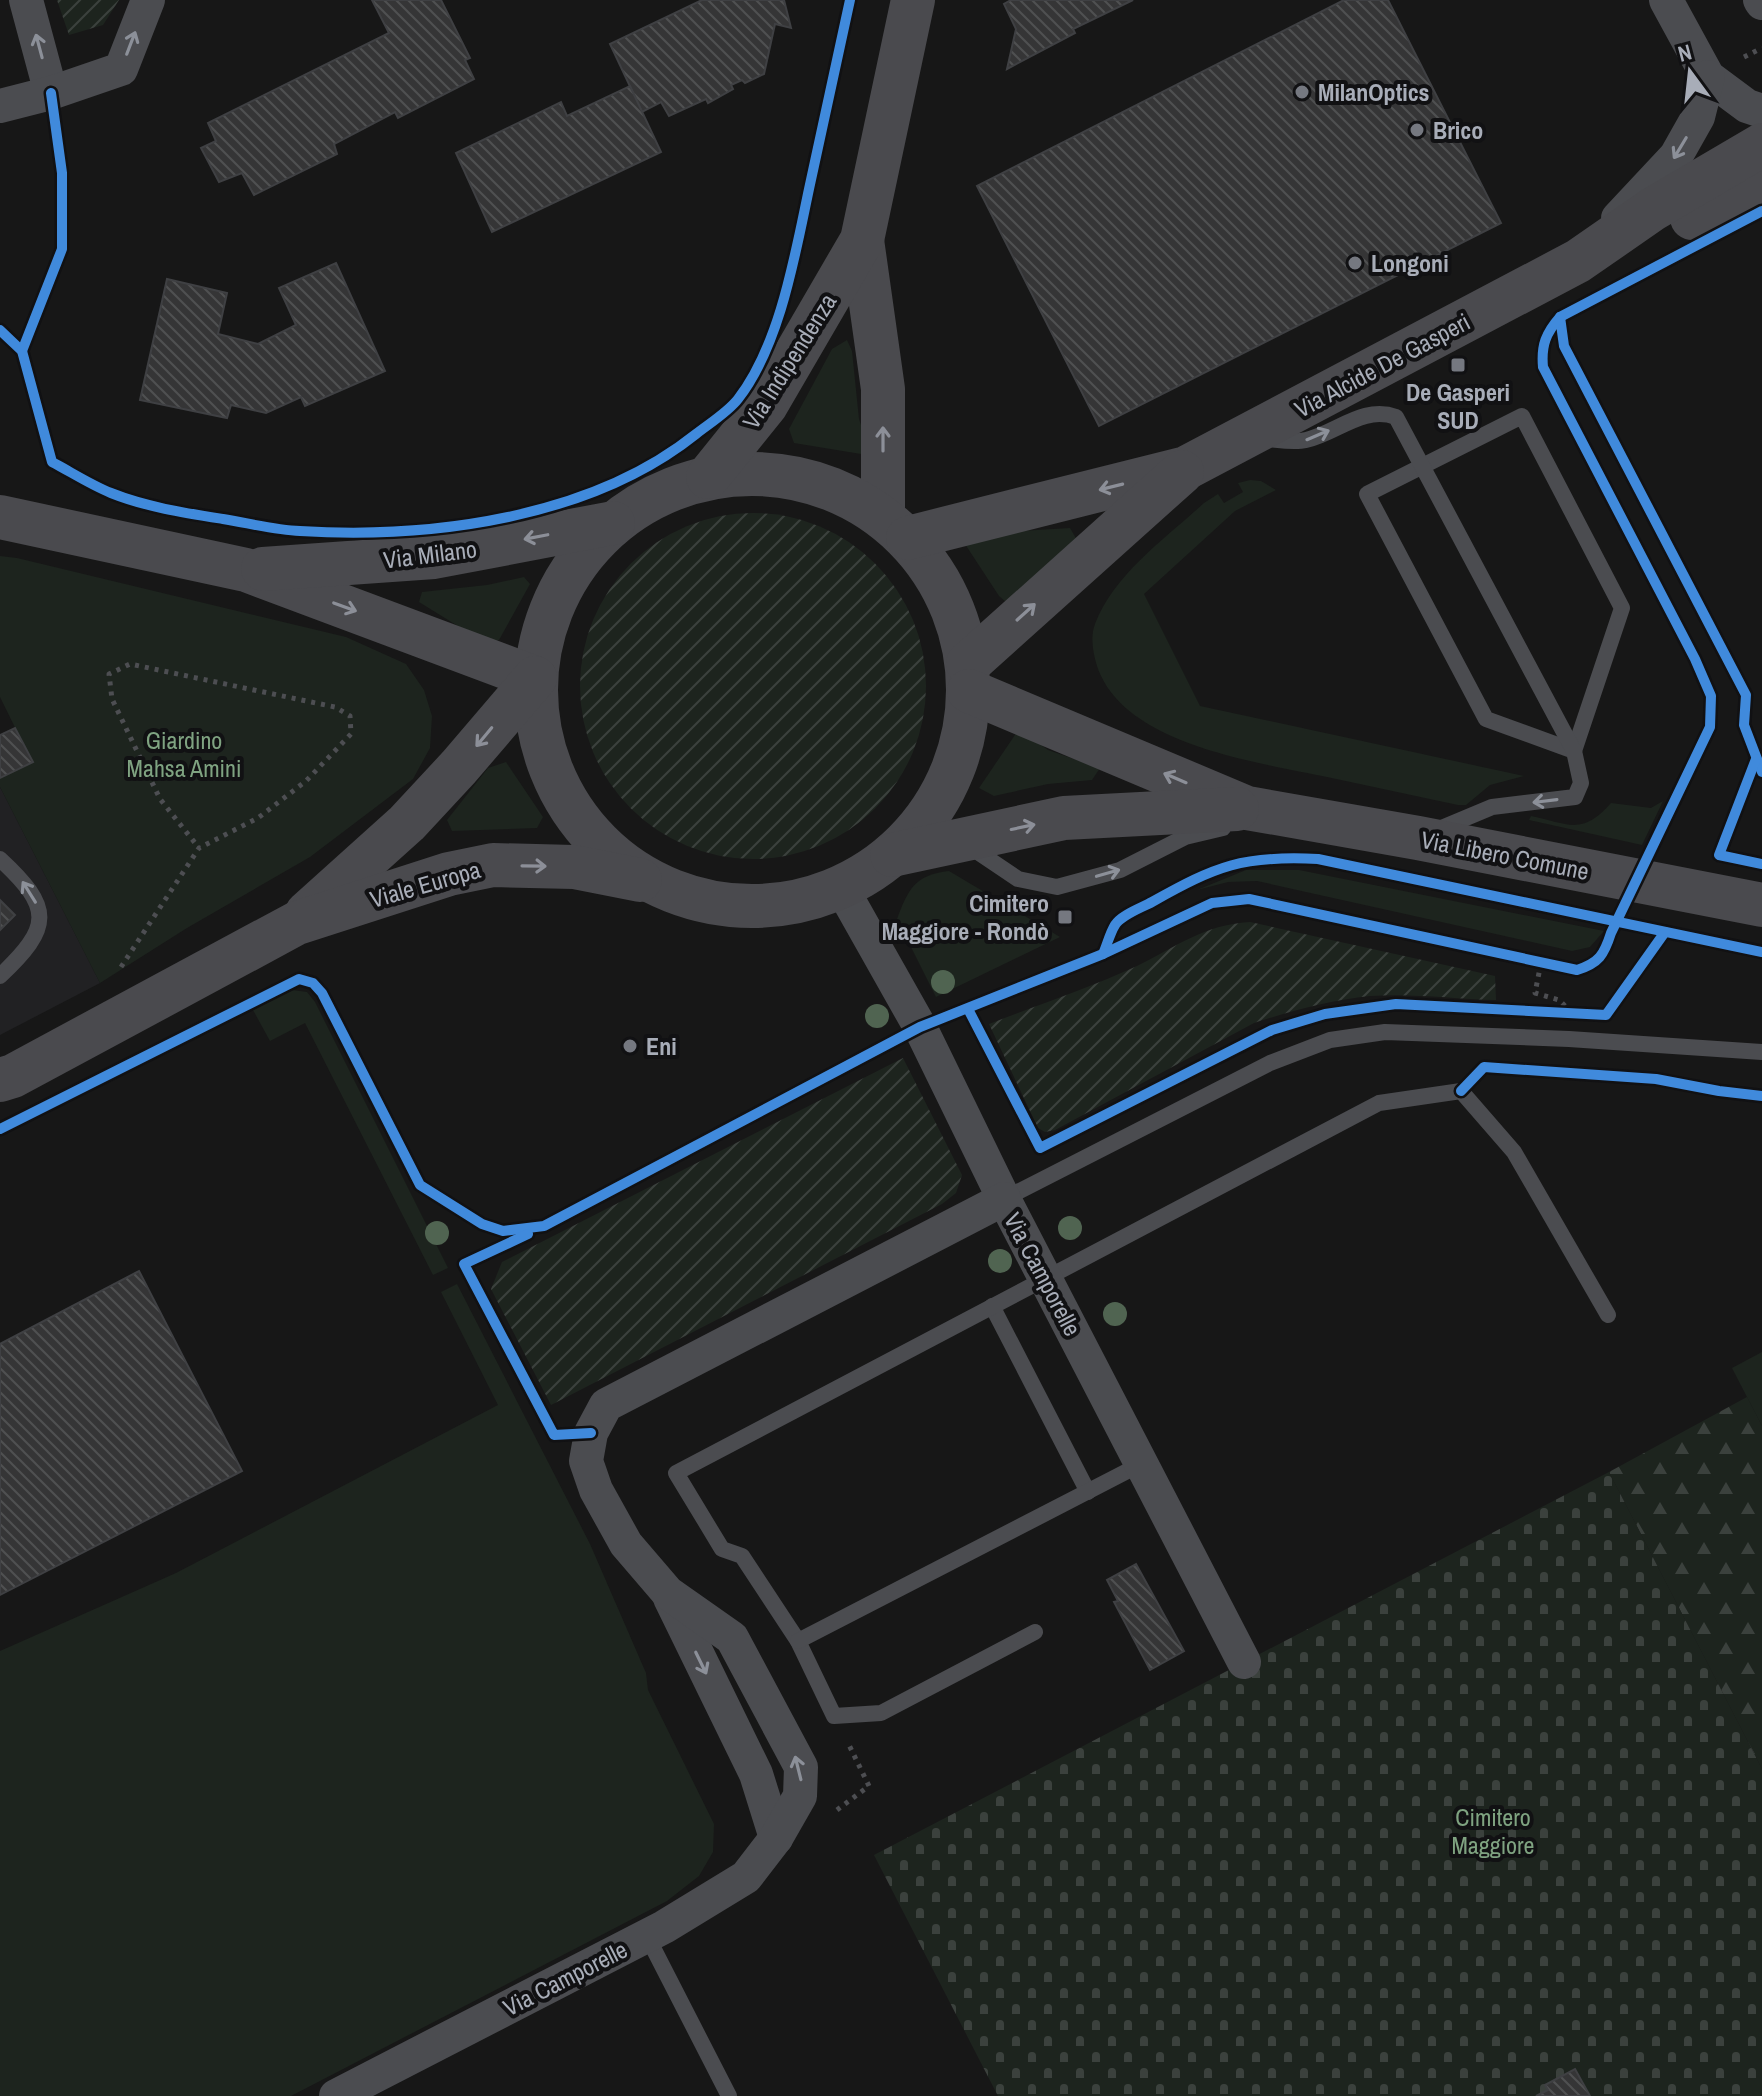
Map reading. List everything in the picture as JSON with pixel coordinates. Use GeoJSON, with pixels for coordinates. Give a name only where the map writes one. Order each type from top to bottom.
{"type":"FeatureCollection","features":[{"type":"Feature","properties":{"kind":"main road","name":"Via Indipendenza"},"geometry":{"type":"LineString","coordinates":[[708,477],[766,405],[862,240],[913,0]]}},
{"type":"Feature","properties":{"kind":"main road","name":"Via Alcide De Gasperi"},"geometry":{"type":"LineString","coordinates":[[895,527],[1186,468],[1578,261],[1653,209],[1762,145]]}},
{"type":"Feature","properties":{"kind":"main road","name":"Via Alcide De Gasperi"},"geometry":{"type":"LineString","coordinates":[[1578,261],[1675,227],[1762,182]]}},
{"type":"Feature","properties":{"kind":"main road","name":"Via Indipendenza"},"geometry":{"type":"LineString","coordinates":[[862,240],[883,389],[895,527]]}},
{"type":"Feature","properties":{"kind":"main road","name":"Via Alcide De Gasperi"},"geometry":{"type":"LineString","coordinates":[[969,677],[1186,468]]}},
{"type":"Feature","properties":{"kind":"main road"},"geometry":{"type":"LineString","coordinates":[[770,474],[829,487],[895,527],[948,596],[969,677],[960,753],[933,809],[892,855],[841,887],[794,902],[745,906],[696,899],[650,882],[600,845],[562,796],[540,739],[535,678],[546,620],[573,567],[613,523],[658,494],[708,477],[770,474]]}},
{"type":"Feature","properties":{"kind":"main road","name":"Via Milano"},"geometry":{"type":"LineString","coordinates":[[0,517],[246,570],[535,678]]}},
{"type":"Feature","properties":{"kind":"main road","name":"Via Milano"},"geometry":{"type":"LineString","coordinates":[[246,570],[434,557],[613,523]]}},
{"type":"Feature","properties":{"kind":"main road","name":"Via Libero Comune"},"geometry":{"type":"LineString","coordinates":[[969,677],[1264,811]]}},
{"type":"Feature","properties":{"kind":"main road","name":"Viale Europa"},"geometry":{"type":"LineString","coordinates":[[297,923],[407,823],[535,678]]}},
{"type":"Feature","properties":{"kind":"main road","name":"Via Libero Comune"},"geometry":{"type":"LineString","coordinates":[[892,855],[1064,818],[1264,811],[1762,905]]}},
{"type":"Feature","properties":{"kind":"main road","name":"Viale Europa"},"geometry":{"type":"LineString","coordinates":[[4,1081],[297,923],[449,874],[493,865],[574,867],[650,882]]}},
{"type":"Feature","properties":{"kind":"street"},"geometry":{"type":"LineString","coordinates":[[26,0],[51,93]]}},
{"type":"Feature","properties":{"kind":"street"},"geometry":{"type":"LineString","coordinates":[[0,106],[51,93],[121,69],[148,0]]}},
{"type":"Feature","properties":{"kind":"street"},"geometry":{"type":"LineString","coordinates":[[1666,0],[1708,77],[1747,106],[1762,111]]}},
{"type":"Feature","properties":{"kind":"street"},"geometry":{"type":"LineString","coordinates":[[1578,261],[1676,156],[1698,117],[1708,77]]}},
{"type":"Feature","properties":{"kind":"street","name":"Via Camporelle"},"geometry":{"type":"LineString","coordinates":[[841,887],[920,1027],[1004,1199],[1244,1662]]}},
{"type":"Feature","properties":{"kind":"street","name":"Via Camporelle"},"geometry":{"type":"LineString","coordinates":[[336,2096],[647,1936],[746,1877],[776,1838],[800,1796],[801,1767],[732,1638],[668,1593],[626,1544],[596,1490],[586,1461],[591,1433],[606,1405],[1004,1199]]}},
{"type":"Feature","properties":{"kind":"street","name":"Via Camporelle"},"geometry":{"type":"LineString","coordinates":[[668,1593],[756,1774],[776,1838]]}},
{"type":"Feature","properties":{"kind":"lane"},"geometry":{"type":"LineString","coordinates":[[1242,439],[1305,440],[1360,417],[1382,412],[1396,417],[1574,751],[1581,783],[1575,797],[1492,807],[1418,838]]}},
{"type":"Feature","properties":{"kind":"lane"},"geometry":{"type":"LineString","coordinates":[[1522,416],[1622,608],[1574,751],[1486,719],[1367,494],[1522,416]]}},
{"type":"Feature","properties":{"kind":"lane"},"geometry":{"type":"LineString","coordinates":[[961,841],[1018,879],[1057,887],[1120,870],[1185,837],[1264,811]]}},
{"type":"Feature","properties":{"kind":"lane"},"geometry":{"type":"LineString","coordinates":[[0,859],[33,892],[40,913],[40,928],[22,955],[0,976]]}},
{"type":"Feature","properties":{"kind":"lane"},"geometry":{"type":"LineString","coordinates":[[1004,1199],[1270,1063],[1330,1040],[1385,1032],[1569,1039],[1762,1052]]}},
{"type":"Feature","properties":{"kind":"lane"},"geometry":{"type":"LineString","coordinates":[[1035,1632],[881,1713],[834,1716],[798,1641],[742,1556],[722,1549],[676,1473],[1379,1103],[1461,1091],[1514,1152],[1608,1315]]}},
{"type":"Feature","properties":{"kind":"lane"},"geometry":{"type":"LineString","coordinates":[[992,1306],[1088,1492]]}},
{"type":"Feature","properties":{"kind":"lane"},"geometry":{"type":"LineString","coordinates":[[798,1641],[1143,1463]]}},
{"type":"Feature","properties":{"kind":"lane"},"geometry":{"type":"LineString","coordinates":[[647,1936],[729,2096]]}},
{"type":"Feature","properties":{"kind":"path"},"geometry":{"type":"LineString","coordinates":[[117,974],[199,848],[258,818],[306,781],[351,734],[350,716],[335,707],[130,664],[109,674],[112,699],[160,799],[199,848]]}},
{"type":"Feature","properties":{"kind":"path"},"geometry":{"type":"LineString","coordinates":[[1526,960],[1553,965]]}},
{"type":"Feature","properties":{"kind":"path"},"geometry":{"type":"LineString","coordinates":[[1541,963],[1535,993],[1558,1006],[1583,1013]]}},
{"type":"Feature","properties":{"kind":"shaded area"},"geometry":{"type":"Polygon","coordinates":[[[0,787],[100,983],[0,1035],[0,787]]]}},
{"type":"Feature","properties":{"kind":"green space"},"geometry":{"type":"Polygon","coordinates":[[[57,0],[119,0],[103,25],[69,35],[57,0]]]}},
{"type":"Feature","properties":{"kind":"green space"},"geometry":{"type":"Polygon","coordinates":[[[847,340],[852,351],[859,419],[867,443],[861,454],[794,443],[789,429],[832,349],[847,340]]]}},
{"type":"Feature","properties":{"kind":"green space"},"geometry":{"type":"Polygon","coordinates":[[[1261,481],[1276,490],[1235,511],[1144,594],[1200,706],[1524,776],[1490,785],[1466,805],[1458,805],[1265,764],[1196,746],[1134,715],[1111,693],[1097,666],[1093,629],[1115,589],[1142,558],[1204,503],[1218,494],[1224,503],[1243,492],[1238,483],[1261,481]]]}},
{"type":"Feature","properties":{"kind":"green space"},"geometry":{"type":"Polygon","coordinates":[[[753,513],[787,517],[819,526],[863,552],[887,576],[913,620],[922,652],[926,686],[922,720],[913,752],[887,796],[863,820],[819,846],[787,855],[753,859],[719,855],[687,846],[643,820],[619,796],[593,752],[584,720],[580,686],[584,652],[593,620],[619,576],[643,552],[687,526],[719,517],[753,513]]]}},
{"type":"Feature","properties":{"kind":"green space"},"geometry":{"type":"Polygon","coordinates":[[[1070,528],[1077,540],[1014,609],[999,596],[963,541],[986,533],[1070,528]]]}},
{"type":"Feature","properties":{"kind":"green space","name":"Giardino Mahsa Amini"},"geometry":{"type":"Polygon","coordinates":[[[0,556],[346,637],[406,664],[424,690],[432,716],[430,748],[413,779],[310,857],[187,928],[100,983],[0,787],[0,778],[32,762],[0,697],[0,556]]]}},
{"type":"Feature","properties":{"kind":"green space"},"geometry":{"type":"Polygon","coordinates":[[[524,577],[530,584],[499,640],[487,644],[419,602],[422,592],[487,585],[524,577]]]}},
{"type":"Feature","properties":{"kind":"green space"},"geometry":{"type":"Polygon","coordinates":[[[1019,729],[1048,750],[1100,768],[1092,780],[1048,784],[994,796],[979,788],[1019,729]]]}},
{"type":"Feature","properties":{"kind":"green space"},"geometry":{"type":"Polygon","coordinates":[[[506,762],[543,817],[537,828],[452,831],[447,820],[488,768],[506,762]]]}},
{"type":"Feature","properties":{"kind":"green space"},"geometry":{"type":"Polygon","coordinates":[[[1663,801],[1642,845],[1529,820],[1531,816],[1565,824],[1583,824],[1611,803],[1651,808],[1663,801]]]}},
{"type":"Feature","properties":{"kind":"green space"},"geometry":{"type":"Polygon","coordinates":[[[1246,870],[1299,870],[1604,931],[1590,947],[1572,951],[1257,881],[1228,882],[1197,890],[1246,870]]]}},
{"type":"Feature","properties":{"kind":"green space"},"geometry":{"type":"Polygon","coordinates":[[[949,871],[1060,937],[936,997],[897,919],[914,885],[928,876],[949,871]]]}},
{"type":"Feature","properties":{"kind":"green space"},"geometry":{"type":"Polygon","coordinates":[[[1250,922],[1495,976],[1496,1000],[1386,995],[1341,1000],[1297,1010],[1254,1023],[1055,1130],[1045,1132],[1038,1128],[989,1024],[1119,974],[1204,932],[1250,922]]]}},
{"type":"Feature","properties":{"kind":"green space"},"geometry":{"type":"Polygon","coordinates":[[[292,990],[307,992],[315,1002],[448,1268],[433,1275],[305,1023],[270,1041],[253,1010],[292,990]]]}},
{"type":"Feature","properties":{"kind":"green space"},"geometry":{"type":"Polygon","coordinates":[[[903,1058],[962,1175],[956,1193],[942,1204],[551,1405],[491,1289],[502,1262],[903,1058]]]}},
{"type":"Feature","properties":{"kind":"green space"},"geometry":{"type":"Polygon","coordinates":[[[457,1284],[590,1544],[646,1673],[648,1690],[714,1824],[713,1852],[699,1876],[667,1901],[291,2096],[0,2096],[0,1651],[176,1573],[498,1405],[441,1292],[457,1284]]]}},
{"type":"Feature","properties":{"kind":"green space"},"geometry":{"type":"Polygon","coordinates":[[[1762,1352],[1762,1426],[1732,1368],[1762,1352]]]}},
{"type":"Feature","properties":{"kind":"green space"},"geometry":{"type":"Polygon","coordinates":[[[1747,1397],[1762,1426],[1762,1769],[1609,1472],[1747,1397]]]}},
{"type":"Feature","properties":{"kind":"green space","name":"Cimitero Maggiore"},"geometry":{"type":"Polygon","coordinates":[[[1609,1472],[1762,1769],[1762,2096],[998,2096],[874,1855],[1609,1472]]]}},
{"type":"Feature","properties":{"kind":"building"},"geometry":{"type":"Polygon","coordinates":[[[372,0],[441,0],[470,58],[465,60],[474,79],[398,118],[395,112],[334,144],[337,154],[254,195],[242,173],[219,182],[201,148],[216,141],[208,123],[389,33],[372,0]]]}},
{"type":"Feature","properties":{"kind":"building"},"geometry":{"type":"Polygon","coordinates":[[[702,0],[784,0],[791,28],[775,24],[764,74],[745,83],[742,80],[731,85],[733,89],[708,103],[706,99],[669,116],[661,102],[642,112],[610,44],[702,0]]]}},
{"type":"Feature","properties":{"kind":"building"},"geometry":{"type":"Polygon","coordinates":[[[1011,0],[1133,0],[1073,29],[1075,33],[1007,69],[1016,29],[1004,4],[1011,0]]]}},
{"type":"Feature","properties":{"kind":"building"},"geometry":{"type":"Polygon","coordinates":[[[1344,0],[1388,0],[1501,223],[1099,426],[977,186],[1344,0]]]}},
{"type":"Feature","properties":{"kind":"building"},"geometry":{"type":"Polygon","coordinates":[[[630,86],[661,152],[492,232],[456,153],[561,102],[567,116],[630,86]]]}},
{"type":"Feature","properties":{"kind":"building"},"geometry":{"type":"Polygon","coordinates":[[[336,263],[385,371],[305,406],[301,397],[266,413],[231,405],[227,418],[140,400],[167,279],[227,293],[218,334],[258,344],[296,325],[279,288],[336,263]]]}},
{"type":"Feature","properties":{"kind":"building"},"geometry":{"type":"Polygon","coordinates":[[[15,728],[33,762],[0,778],[0,735],[15,728]]]}},
{"type":"Feature","properties":{"kind":"building"},"geometry":{"type":"Polygon","coordinates":[[[0,900],[15,915],[0,930],[0,900]]]}},
{"type":"Feature","properties":{"kind":"building"},"geometry":{"type":"Polygon","coordinates":[[[139,1271],[242,1471],[0,1595],[0,1344],[139,1271]]]}},
{"type":"Feature","properties":{"kind":"building"},"geometry":{"type":"Polygon","coordinates":[[[1136,1564],[1184,1651],[1150,1670],[1114,1602],[1118,1601],[1107,1580],[1136,1564]]]}},
{"type":"Feature","properties":{"kind":"building"},"geometry":{"type":"Polygon","coordinates":[[[1575,2069],[1590,2096],[1536,2096],[1548,2090],[1545,2085],[1575,2069]]]}},
{"type":"Feature","properties":{"kind":"cycle path"},"geometry":{"type":"LineString","coordinates":[[0,330],[22,351],[52,462],[104,490],[152,506],[290,530],[351,533],[403,531],[508,517],[559,504],[608,486],[654,463],[724,413],[738,399],[765,353],[791,270],[850,0]]}},
{"type":"Feature","properties":{"kind":"cycle path"},"geometry":{"type":"LineString","coordinates":[[22,351],[62,249],[62,173],[51,93]]}},
{"type":"Feature","properties":{"kind":"cycle path"},"geometry":{"type":"LineString","coordinates":[[0,1129],[299,979],[313,983],[322,993],[420,1185],[482,1224],[503,1231],[544,1226],[920,1027],[1103,954],[1212,903],[1249,899],[1577,970],[1591,964],[1606,947],[1710,727],[1711,696],[1695,659],[1543,367],[1544,346],[1560,317],[1762,211]]}},
{"type":"Feature","properties":{"kind":"cycle path"},"geometry":{"type":"LineString","coordinates":[[1560,317],[1564,346],[1746,695],[1744,725],[1762,772]]}},
{"type":"Feature","properties":{"kind":"cycle path"},"geometry":{"type":"LineString","coordinates":[[1756,759],[1719,855],[1762,864]]}},
{"type":"Feature","properties":{"kind":"cycle path"},"geometry":{"type":"LineString","coordinates":[[1103,954],[1118,921],[1194,880],[1249,861],[1292,858],[1318,859],[1762,952]]}},
{"type":"Feature","properties":{"kind":"cycle path"},"geometry":{"type":"LineString","coordinates":[[968,1009],[1040,1148],[1272,1030],[1325,1014],[1396,1004],[1606,1015],[1665,932]]}},
{"type":"Feature","properties":{"kind":"cycle path"},"geometry":{"type":"LineString","coordinates":[[1461,1091],[1484,1067],[1656,1079],[1762,1096]]}},
{"type":"Feature","properties":{"kind":"cycle path"},"geometry":{"type":"LineString","coordinates":[[528,1234],[464,1264],[554,1435],[591,1433]]}},
{"type":"Feature","properties":{"kind":"place","name":"MilanOptics"},"geometry":{"type":"Point","coordinates":[1302,92]}},
{"type":"Feature","properties":{"kind":"place","name":"Brico"},"geometry":{"type":"Point","coordinates":[1417,130]}},
{"type":"Feature","properties":{"kind":"place","name":"Longoni"},"geometry":{"type":"Point","coordinates":[1355,263]}},
{"type":"Feature","properties":{"kind":"place","name":"De Gasperi SUD"},"geometry":{"type":"Point","coordinates":[1458,365]}},
{"type":"Feature","properties":{"kind":"place","name":"Cimitero Maggiore - Rondò"},"geometry":{"type":"Point","coordinates":[1065,917]}},
{"type":"Feature","properties":{"kind":"place","name":"Eni"},"geometry":{"type":"Point","coordinates":[630,1046]}}]}
